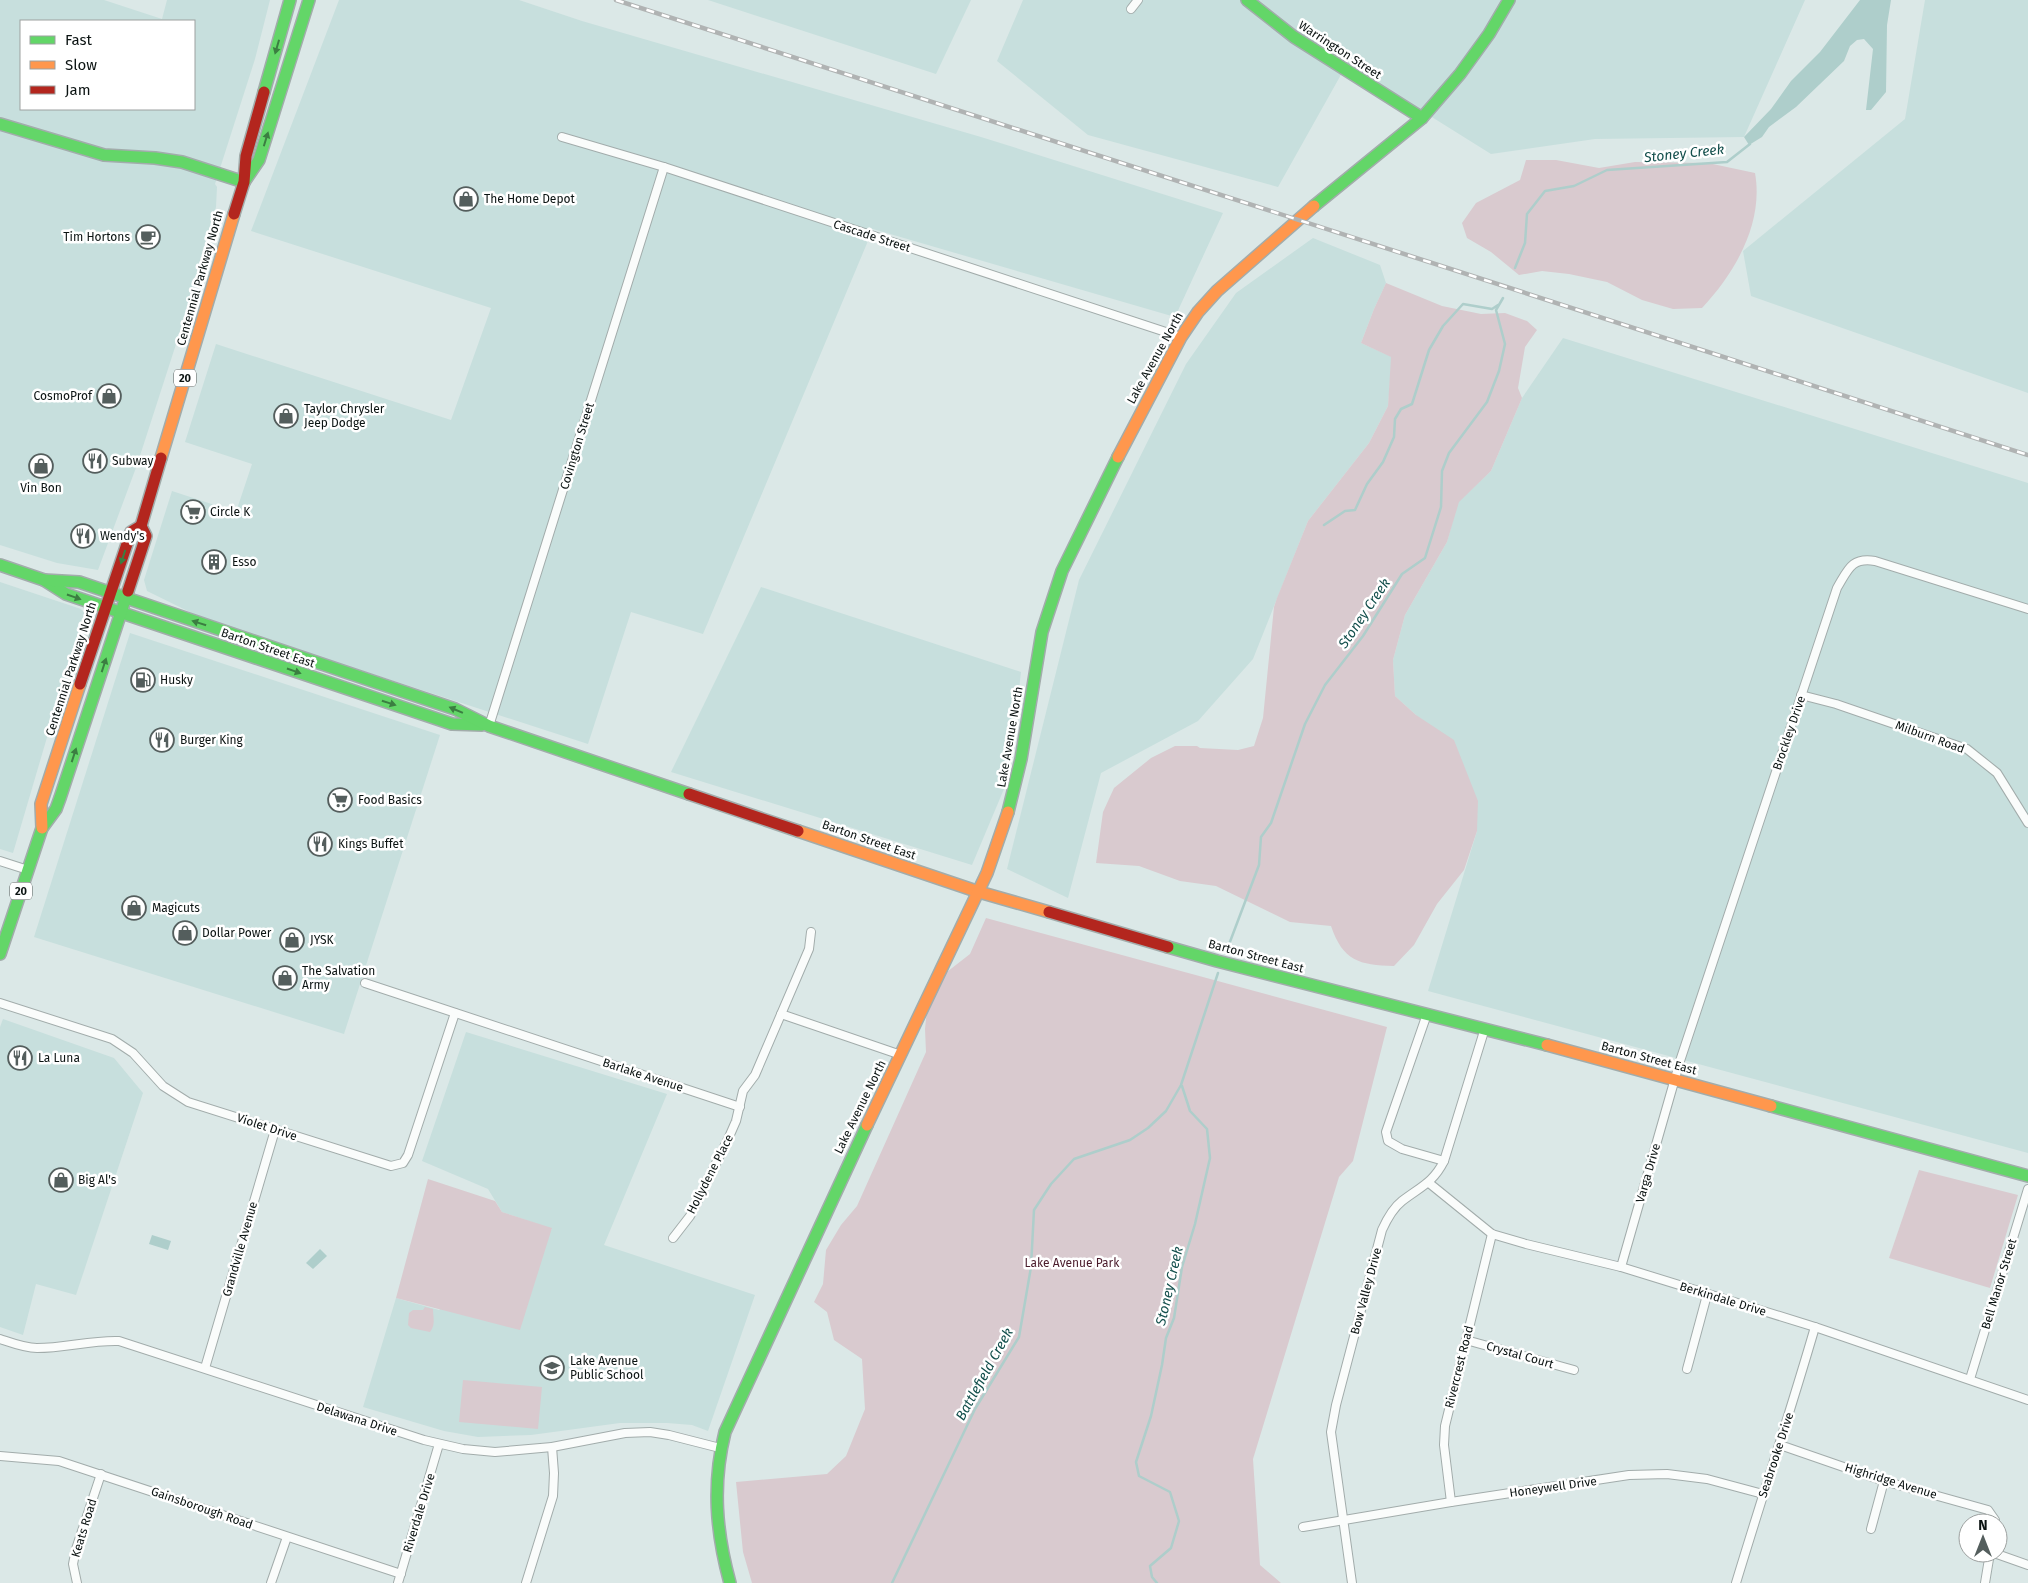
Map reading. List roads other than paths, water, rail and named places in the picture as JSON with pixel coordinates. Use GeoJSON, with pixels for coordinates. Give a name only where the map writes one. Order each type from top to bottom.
{"type":"FeatureCollection","features":[{"type":"Feature","properties":{"kind":"main road","name":"Centennial Parkway North"},"geometry":{"type":"LineString","coordinates":[[42,828],[41,804],[131,532],[141,526],[244,182],[246,156],[290,0]]}},
{"type":"Feature","properties":{"kind":"main road","name":"Centennial Parkway North"},"geometry":{"type":"LineString","coordinates":[[244,182],[259,160],[309,0]]}},
{"type":"Feature","properties":{"kind":"main road","name":"Warrington Street"},"geometry":{"type":"LineString","coordinates":[[1247,0],[1294,37],[1422,118]]}},
{"type":"Feature","properties":{"kind":"main road","name":"Lake Avenue North"},"geometry":{"type":"LineString","coordinates":[[730,1583],[719,1540],[715,1492],[720,1448],[725,1432],[900,1055],[979,892],[1006,823],[1021,759],[1042,632],[1050,604],[1062,571],[1138,416],[1181,337],[1198,312],[1217,291],[1336,186],[1422,118],[1460,74],[1489,34],[1509,0]]}},
{"type":"Feature","properties":{"kind":"main road"},"geometry":{"type":"LineString","coordinates":[[0,124],[104,156],[155,158],[182,162],[244,182]]}},
{"type":"Feature","properties":{"kind":"main road","name":"Centennial Parkway North"},"geometry":{"type":"LineString","coordinates":[[0,954],[42,828],[56,809],[60,798],[126,598],[146,536],[141,526]]}},
{"type":"Feature","properties":{"kind":"main road","name":"Barton Street East"},"geometry":{"type":"LineString","coordinates":[[0,565],[44,580],[66,594],[452,724],[489,726]]}},
{"type":"Feature","properties":{"kind":"main road","name":"Barton Street East"},"geometry":{"type":"LineString","coordinates":[[44,580],[79,582],[455,708],[489,726],[979,892],[1217,961],[1485,1028],[2028,1176]]}},
{"type":"Feature","properties":{"kind":"main road"},"geometry":{"type":"LineString","coordinates":[[240,653],[245,638]]}},
{"type":"Feature","properties":{"kind":"street"},"geometry":{"type":"LineString","coordinates":[[1131,9],[1138,0]]}},
{"type":"Feature","properties":{"kind":"street","name":"Cascade Street"},"geometry":{"type":"LineString","coordinates":[[562,137],[664,166],[1181,337]]}},
{"type":"Feature","properties":{"kind":"street","name":"Covington Street"},"geometry":{"type":"LineString","coordinates":[[489,726],[664,166]]}},
{"type":"Feature","properties":{"kind":"street","name":"Brockley Drive"},"geometry":{"type":"LineString","coordinates":[[1674,1079],[1837,588],[1849,566],[1858,561],[1866,560],[1886,564],[2028,609]]}},
{"type":"Feature","properties":{"kind":"street","name":"Milburn Road"},"geometry":{"type":"LineString","coordinates":[[1801,695],[1836,704],[1967,749],[1997,773],[2028,823]]}},
{"type":"Feature","properties":{"kind":"street"},"geometry":{"type":"LineString","coordinates":[[0,861],[28,870]]}},
{"type":"Feature","properties":{"kind":"street"},"geometry":{"type":"LineString","coordinates":[[740,1107],[743,1092],[755,1075],[809,949],[811,932]]}},
{"type":"Feature","properties":{"kind":"street","name":"Barlake Avenue"},"geometry":{"type":"LineString","coordinates":[[364,983],[740,1107]]}},
{"type":"Feature","properties":{"kind":"street","name":"Violet Drive"},"geometry":{"type":"LineString","coordinates":[[0,1004],[106,1036],[126,1047],[163,1086],[176,1096],[275,1130],[390,1166],[402,1163],[408,1155],[455,1013]]}},
{"type":"Feature","properties":{"kind":"street"},"geometry":{"type":"LineString","coordinates":[[781,1014],[900,1055]]}},
{"type":"Feature","properties":{"kind":"street"},"geometry":{"type":"LineString","coordinates":[[1427,1014],[1386,1132],[1388,1141],[1402,1148],[1444,1161]]}},
{"type":"Feature","properties":{"kind":"street","name":"Bow Valley Drive"},"geometry":{"type":"LineString","coordinates":[[1352,1583],[1331,1432],[1336,1405],[1382,1230],[1387,1219],[1401,1202],[1429,1183],[1438,1174],[1444,1161],[1485,1028]]}},
{"type":"Feature","properties":{"kind":"street","name":"Varga Drive"},"geometry":{"type":"LineString","coordinates":[[1621,1267],[1674,1079]]}},
{"type":"Feature","properties":{"kind":"street","name":"Hollydene Place"},"geometry":{"type":"LineString","coordinates":[[673,1238],[690,1216],[729,1137],[740,1107]]}},
{"type":"Feature","properties":{"kind":"street","name":"Grandville Avenue"},"geometry":{"type":"LineString","coordinates":[[205,1368],[275,1130]]}},
{"type":"Feature","properties":{"kind":"street","name":"Berkindale Drive"},"geometry":{"type":"LineString","coordinates":[[1429,1183],[1492,1234],[1621,1267],[1815,1327],[2028,1400]]}},
{"type":"Feature","properties":{"kind":"street","name":"Bell Manor Street"},"geometry":{"type":"LineString","coordinates":[[1970,1379],[2028,1189]]}},
{"type":"Feature","properties":{"kind":"street","name":"Rivercrest Road"},"geometry":{"type":"LineString","coordinates":[[1450,1502],[1444,1445],[1445,1426],[1492,1234]]}},
{"type":"Feature","properties":{"kind":"street"},"geometry":{"type":"LineString","coordinates":[[1687,1369],[1707,1295]]}},
{"type":"Feature","properties":{"kind":"street","name":"Seabrooke Drive"},"geometry":{"type":"LineString","coordinates":[[1736,1583],[1815,1327]]}},
{"type":"Feature","properties":{"kind":"street","name":"Delawana Drive"},"geometry":{"type":"LineString","coordinates":[[0,1339],[25,1347],[38,1348],[99,1341],[118,1341],[341,1414],[440,1444],[463,1449],[495,1452],[552,1447],[625,1433],[650,1432],[720,1448]]}},
{"type":"Feature","properties":{"kind":"street","name":"Crystal Court"},"geometry":{"type":"LineString","coordinates":[[1466,1340],[1574,1370]]}},
{"type":"Feature","properties":{"kind":"street","name":"Riverdale Drive"},"geometry":{"type":"LineString","coordinates":[[398,1583],[440,1444]]}},
{"type":"Feature","properties":{"kind":"street","name":"Highridge Avenue"},"geometry":{"type":"LineString","coordinates":[[1780,1445],[1884,1481],[1988,1510],[1990,1513]]}},
{"type":"Feature","properties":{"kind":"street"},"geometry":{"type":"LineString","coordinates":[[526,1583],[553,1496],[552,1447]]}},
{"type":"Feature","properties":{"kind":"street","name":"Gainsborough Road"},"geometry":{"type":"LineString","coordinates":[[0,1456],[59,1461],[401,1574]]}},
{"type":"Feature","properties":{"kind":"street","name":"Keats Road"},"geometry":{"type":"LineString","coordinates":[[77,1583],[73,1564],[76,1549],[101,1474]]}},
{"type":"Feature","properties":{"kind":"street","name":"Honeywell Drive"},"geometry":{"type":"LineString","coordinates":[[1304,1527],[1450,1502],[1630,1475],[1658,1474],[1708,1479],[1763,1494]]}},
{"type":"Feature","properties":{"kind":"street"},"geometry":{"type":"LineString","coordinates":[[1871,1530],[1884,1481]]}},
{"type":"Feature","properties":{"kind":"street"},"geometry":{"type":"LineString","coordinates":[[271,1583],[287,1537]]}},
{"type":"Feature","properties":{"kind":"street"},"geometry":{"type":"LineString","coordinates":[[2008,1558],[2028,1565]]}},
{"type":"Feature","properties":{"kind":"street"},"geometry":{"type":"LineString","coordinates":[[1985,1583],[1988,1563]]}},
{"type":"Feature","properties":{"kind":"waterway","name":"Stoney Creek"},"geometry":{"type":"LineString","coordinates":[[1515,268],[1525,243],[1527,214],[1545,191],[1574,186],[1607,170],[1727,162],[1750,144]]}},
{"type":"Feature","properties":{"kind":"waterway","name":"Stoney Creek"},"geometry":{"type":"LineString","coordinates":[[1228,947],[1259,865],[1261,837],[1271,823],[1305,724],[1325,685],[1363,636],[1402,574],[1425,558],[1441,507],[1442,471],[1449,453],[1487,402],[1499,371],[1505,344],[1496,310],[1503,298]]}},
{"type":"Feature","properties":{"kind":"waterway"},"geometry":{"type":"LineString","coordinates":[[1324,525],[1345,511],[1355,510],[1367,484],[1383,462],[1394,437],[1395,419],[1401,409],[1412,404],[1429,350],[1443,326],[1463,304],[1492,309],[1498,305]]}},
{"type":"Feature","properties":{"kind":"waterway","name":"Battlefield Creek"},"geometry":{"type":"LineString","coordinates":[[892,1583],[975,1409],[1019,1337],[1031,1267],[1034,1210],[1051,1184],[1074,1159],[1130,1140],[1148,1128],[1166,1111],[1181,1085],[1218,973]]}},
{"type":"Feature","properties":{"kind":"waterway","name":"Stoney Creek"},"geometry":{"type":"LineString","coordinates":[[1157,1583],[1152,1577],[1150,1566],[1171,1548],[1179,1521],[1170,1492],[1139,1476],[1136,1462],[1151,1416],[1166,1338],[1174,1318],[1182,1267],[1195,1224],[1210,1158],[1207,1129],[1190,1111],[1182,1086]]}},
{"type":"Feature","properties":{"kind":"railway"},"geometry":{"type":"LineString","coordinates":[[616,0],[2028,455]]}},
{"type":"Feature","properties":{"kind":"place","name":"The Home Depot"},"geometry":{"type":"Point","coordinates":[466,199]}},
{"type":"Feature","properties":{"kind":"place","name":"Tim Hortons"},"geometry":{"type":"Point","coordinates":[148,237]}},
{"type":"Feature","properties":{"kind":"place","name":"CosmoProf"},"geometry":{"type":"Point","coordinates":[109,396]}},
{"type":"Feature","properties":{"kind":"place","name":"Taylor Chrysler Jeep Dodge"},"geometry":{"type":"Point","coordinates":[286,416]}},
{"type":"Feature","properties":{"kind":"place","name":"Subway"},"geometry":{"type":"Point","coordinates":[95,461]}},
{"type":"Feature","properties":{"kind":"place","name":"Vin Bon"},"geometry":{"type":"Point","coordinates":[41,466]}},
{"type":"Feature","properties":{"kind":"place","name":"Circle K"},"geometry":{"type":"Point","coordinates":[193,512]}},
{"type":"Feature","properties":{"kind":"place","name":"Wendy's"},"geometry":{"type":"Point","coordinates":[83,536]}},
{"type":"Feature","properties":{"kind":"place","name":"Esso"},"geometry":{"type":"Point","coordinates":[214,562]}},
{"type":"Feature","properties":{"kind":"place","name":"Husky"},"geometry":{"type":"Point","coordinates":[143,680]}},
{"type":"Feature","properties":{"kind":"place","name":"Burger King"},"geometry":{"type":"Point","coordinates":[162,740]}},
{"type":"Feature","properties":{"kind":"place","name":"Food Basics"},"geometry":{"type":"Point","coordinates":[340,800]}},
{"type":"Feature","properties":{"kind":"place","name":"Kings Buffet"},"geometry":{"type":"Point","coordinates":[320,844]}},
{"type":"Feature","properties":{"kind":"place","name":"Magicuts"},"geometry":{"type":"Point","coordinates":[134,908]}},
{"type":"Feature","properties":{"kind":"place","name":"Dollar Power"},"geometry":{"type":"Point","coordinates":[185,933]}},
{"type":"Feature","properties":{"kind":"place","name":"JYSK"},"geometry":{"type":"Point","coordinates":[292,940]}},
{"type":"Feature","properties":{"kind":"place","name":"The Salvation Army"},"geometry":{"type":"Point","coordinates":[285,978]}},
{"type":"Feature","properties":{"kind":"place","name":"La Luna"},"geometry":{"type":"Point","coordinates":[20,1058]}},
{"type":"Feature","properties":{"kind":"place","name":"Big Al's"},"geometry":{"type":"Point","coordinates":[61,1180]}},
{"type":"Feature","properties":{"kind":"place","name":"Lake Avenue Public School"},"geometry":{"type":"Point","coordinates":[552,1368]}},
{"type":"Feature","properties":{"kind":"park label","name":"Lake Avenue Park"},"geometry":{"type":"Point","coordinates":[1072,1263]}}]}
